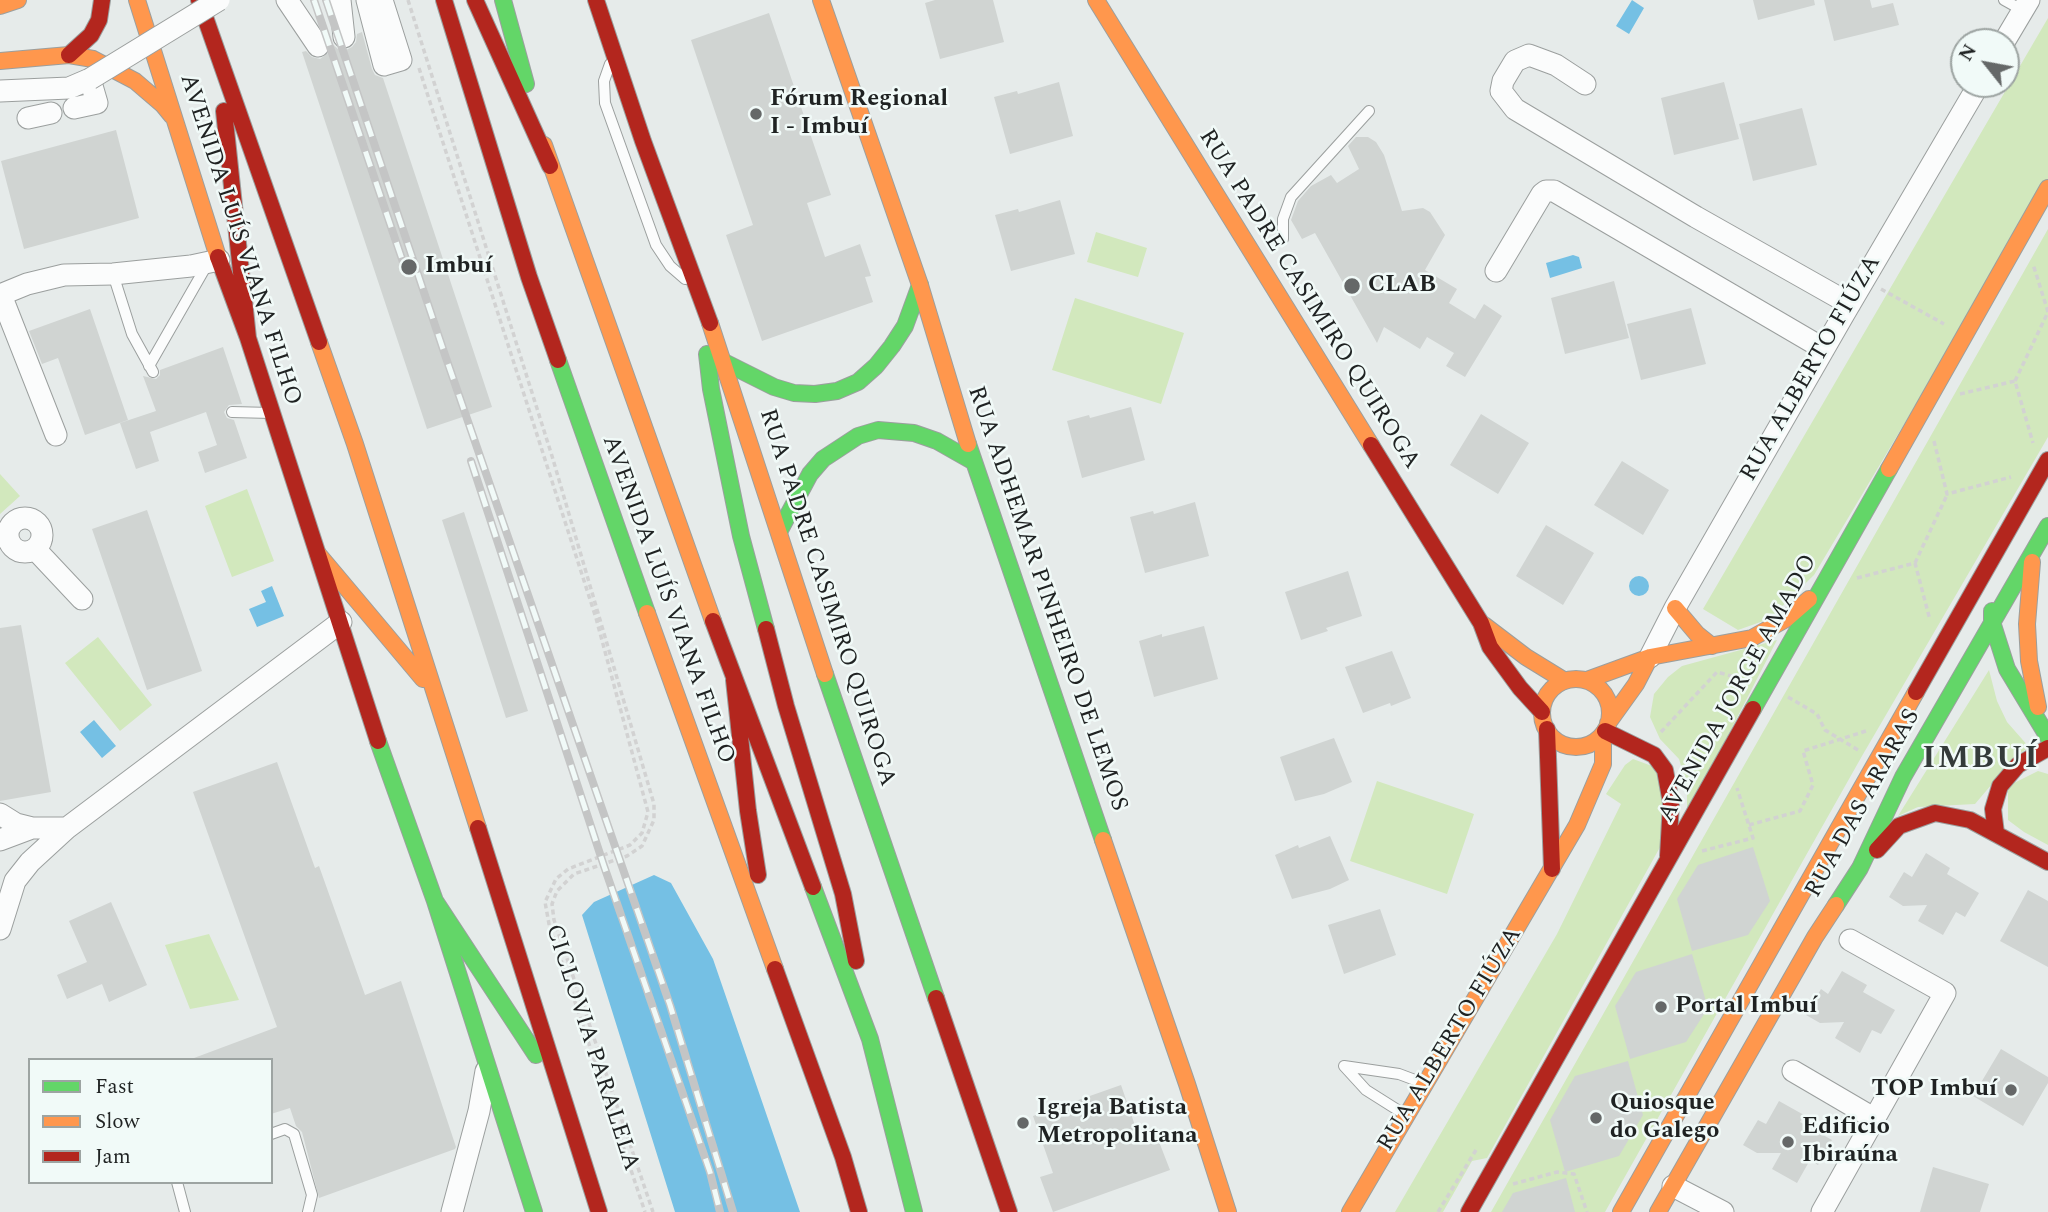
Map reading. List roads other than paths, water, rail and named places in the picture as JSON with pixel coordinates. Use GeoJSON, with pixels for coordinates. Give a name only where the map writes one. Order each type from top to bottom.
{"type":"FeatureCollection","features":[{"type":"Feature","properties":{"kind":"main road"},"geometry":{"type":"LineString","coordinates":[[0,6],[18,0]]}},
{"type":"Feature","properties":{"kind":"main road"},"geometry":{"type":"LineString","coordinates":[[69,55],[91,35],[99,20],[102,0]]}},
{"type":"Feature","properties":{"kind":"main road","name":"AVENIDA LUÍS VIANA FILHO"},"geometry":{"type":"LineString","coordinates":[[137,0],[177,123],[213,262],[248,338],[376,736],[435,901],[534,1212]]}},
{"type":"Feature","properties":{"kind":"main road","name":"AVENIDA LUÍS VIANA FILHO"},"geometry":{"type":"LineString","coordinates":[[199,0],[355,443],[599,1212]]}},
{"type":"Feature","properties":{"kind":"main road","name":"AVENIDA LUÍS VIANA FILHO"},"geometry":{"type":"LineString","coordinates":[[444,0],[529,277],[614,523],[843,1157],[859,1212]]}},
{"type":"Feature","properties":{"kind":"main road"},"geometry":{"type":"LineString","coordinates":[[475,0],[550,166]]}},
{"type":"Feature","properties":{"kind":"main road","name":"AVENIDA LUÍS VIANA FILHO"},"geometry":{"type":"LineString","coordinates":[[503,0],[550,166],[734,680],[870,1039],[914,1212]]}},
{"type":"Feature","properties":{"kind":"main road","name":"RUA PADRE CASIMIRO QUIROGA"},"geometry":{"type":"LineString","coordinates":[[596,0],[643,141],[724,362],[820,658],[1009,1212]]}},
{"type":"Feature","properties":{"kind":"main road","name":"RUA ADHEMAR PINHEIRO DE LEMOS"},"geometry":{"type":"LineString","coordinates":[[821,0],[920,285],[974,462],[1228,1212]]}},
{"type":"Feature","properties":{"kind":"main road","name":"RUA PADRE CASIMIRO QUIROGA"},"geometry":{"type":"LineString","coordinates":[[1096,0],[1481,623],[1490,647],[1542,712]]}},
{"type":"Feature","properties":{"kind":"main road"},"geometry":{"type":"LineString","coordinates":[[0,61],[69,55],[93,59],[120,72],[150,93],[177,123]]}},
{"type":"Feature","properties":{"kind":"main road"},"geometry":{"type":"LineString","coordinates":[[220,61],[248,338]]}},
{"type":"Feature","properties":{"kind":"main road","name":"AVENIDA JORGE AMADO"},"geometry":{"type":"LineString","coordinates":[[1469,1212],[2048,188]]}},
{"type":"Feature","properties":{"kind":"main road"},"geometry":{"type":"LineString","coordinates":[[724,362],[774,387],[794,393],[837,391],[858,382],[891,346],[905,326],[920,285]]}},
{"type":"Feature","properties":{"kind":"main road"},"geometry":{"type":"LineString","coordinates":[[704,305],[711,389],[741,536],[786,706],[843,894],[870,1039]]}},
{"type":"Feature","properties":{"kind":"main road"},"geometry":{"type":"LineString","coordinates":[[780,530],[810,474],[823,459],[858,436],[878,430],[914,433],[937,441],[974,462]]}},
{"type":"Feature","properties":{"kind":"main road"},"geometry":{"type":"LineString","coordinates":[[1621,1212],[1993,555],[2042,456]]}},
{"type":"Feature","properties":{"kind":"main road","name":"RUA DAS ARARAS"},"geometry":{"type":"LineString","coordinates":[[1658,1212],[1815,937],[1860,868],[1903,777],[2048,526]]}},
{"type":"Feature","properties":{"kind":"main road"},"geometry":{"type":"LineString","coordinates":[[2034,550],[2028,587],[2027,637],[2035,698],[2047,740]]}},
{"type":"Feature","properties":{"kind":"main road"},"geometry":{"type":"LineString","coordinates":[[318,554],[437,696]]}},
{"type":"Feature","properties":{"kind":"main road"},"geometry":{"type":"LineString","coordinates":[[1993,555],[1992,622],[2013,681],[2047,740]]}},
{"type":"Feature","properties":{"kind":"main road"},"geometry":{"type":"LineString","coordinates":[[1552,869],[1547,729],[1542,712],[1549,693],[1565,681],[1587,680],[1650,657],[1752,638],[1769,630],[1821,590]]}},
{"type":"Feature","properties":{"kind":"main road"},"geometry":{"type":"LineString","coordinates":[[1675,608],[1697,634],[1712,646]]}},
{"type":"Feature","properties":{"kind":"main road","name":"RUA PADRE CASIMIRO QUIROGA"},"geometry":{"type":"LineString","coordinates":[[1481,623],[1526,657],[1565,681]]}},
{"type":"Feature","properties":{"kind":"main road","name":"RUA ALBERTO FIÚZA"},"geometry":{"type":"LineString","coordinates":[[1350,1212],[1552,869],[1597,782],[1605,730],[1636,684],[1650,657]]}},
{"type":"Feature","properties":{"kind":"main road"},"geometry":{"type":"LineString","coordinates":[[734,680],[748,811],[771,956]]}},
{"type":"Feature","properties":{"kind":"main road"},"geometry":{"type":"LineString","coordinates":[[1547,729],[1560,743],[1568,746],[1587,745],[1605,730],[1609,702],[1596,685],[1587,680]]}},
{"type":"Feature","properties":{"kind":"main road"},"geometry":{"type":"LineString","coordinates":[[1605,730],[1645,749],[1661,762],[1669,783],[1671,803],[1667,865]]}},
{"type":"Feature","properties":{"kind":"main road"},"geometry":{"type":"LineString","coordinates":[[1996,833],[1992,818],[2000,786],[2018,765],[2047,740]]}},
{"type":"Feature","properties":{"kind":"main road"},"geometry":{"type":"LineString","coordinates":[[1860,868],[1899,826],[1935,813],[1952,814],[1970,820],[2048,862]]}},
{"type":"Feature","properties":{"kind":"main road"},"geometry":{"type":"LineString","coordinates":[[435,901],[560,1091]]}},
{"type":"Feature","properties":{"kind":"main road"},"geometry":{"type":"LineString","coordinates":[[1621,1212],[1716,1108]]}},
{"type":"Feature","properties":{"kind":"street"},"geometry":{"type":"LineString","coordinates":[[0,91],[69,88],[90,79],[219,0]]}},
{"type":"Feature","properties":{"kind":"street"},"geometry":{"type":"LineString","coordinates":[[287,0],[318,46]]}},
{"type":"Feature","properties":{"kind":"street"},"geometry":{"type":"LineString","coordinates":[[340,0],[344,37]]}},
{"type":"Feature","properties":{"kind":"street"},"geometry":{"type":"LineString","coordinates":[[367,0],[384,65],[401,60],[377,0]]}},
{"type":"Feature","properties":{"kind":"street"},"geometry":{"type":"LineString","coordinates":[[2009,28],[2018,3]]}},
{"type":"Feature","properties":{"kind":"street"},"geometry":{"type":"LineString","coordinates":[[1585,84],[1556,65],[1530,55],[1515,61],[1503,81],[1501,91],[1515,109],[1696,217],[1850,304]]}},
{"type":"Feature","properties":{"kind":"street"},"geometry":{"type":"LineString","coordinates":[[74,108],[97,103],[90,79]]}},
{"type":"Feature","properties":{"kind":"street","name":"RUA ALBERTO FIÚZA"},"geometry":{"type":"LineString","coordinates":[[1650,657],[1675,608],[1971,98]]}},
{"type":"Feature","properties":{"kind":"street"},"geometry":{"type":"LineString","coordinates":[[28,118],[51,113]]}},
{"type":"Feature","properties":{"kind":"street"},"geometry":{"type":"LineString","coordinates":[[1496,271],[1542,194],[1554,191],[1824,349]]}},
{"type":"Feature","properties":{"kind":"street"},"geometry":{"type":"LineString","coordinates":[[55,435],[0,295],[27,284],[64,275],[113,274],[213,262]]}},
{"type":"Feature","properties":{"kind":"street"},"geometry":{"type":"LineString","coordinates":[[28,519],[37,524],[42,534],[35,549],[5,549],[12,524],[28,519]]}},
{"type":"Feature","properties":{"kind":"street"},"geometry":{"type":"LineString","coordinates":[[35,549],[82,599]]}},
{"type":"Feature","properties":{"kind":"street"},"geometry":{"type":"LineString","coordinates":[[0,929],[15,881],[30,862],[67,828],[341,622]]}},
{"type":"Feature","properties":{"kind":"street"},"geometry":{"type":"LineString","coordinates":[[0,814],[16,824],[32,828],[67,828]]}},
{"type":"Feature","properties":{"kind":"street"},"geometry":{"type":"LineString","coordinates":[[0,840],[32,828]]}},
{"type":"Feature","properties":{"kind":"street"},"geometry":{"type":"LineString","coordinates":[[1822,1212],[1945,993],[1850,940]]}},
{"type":"Feature","properties":{"kind":"street"},"geometry":{"type":"LineString","coordinates":[[452,1212],[470,1159],[487,1062]]}},
{"type":"Feature","properties":{"kind":"street"},"geometry":{"type":"LineString","coordinates":[[1793,1071],[1875,1119]]}},
{"type":"Feature","properties":{"kind":"street"},"geometry":{"type":"LineString","coordinates":[[1672,1186],[1723,1212]]}},
{"type":"Feature","properties":{"kind":"lane"},"geometry":{"type":"LineString","coordinates":[[615,55],[604,81],[605,103],[646,219],[662,257],[698,289]]}},
{"type":"Feature","properties":{"kind":"lane"},"geometry":{"type":"LineString","coordinates":[[1283,239],[1283,219],[1291,197],[1369,111]]}},
{"type":"Feature","properties":{"kind":"lane"},"geometry":{"type":"LineString","coordinates":[[113,274],[132,334],[151,369],[213,262]]}},
{"type":"Feature","properties":{"kind":"lane"},"geometry":{"type":"LineString","coordinates":[[232,412],[273,413]]}},
{"type":"Feature","properties":{"kind":"lane"},"geometry":{"type":"LineString","coordinates":[[1407,1115],[1366,1090],[1344,1066],[1399,1074],[1425,1084]]}},
{"type":"Feature","properties":{"kind":"lane"},"geometry":{"type":"LineString","coordinates":[[273,1133],[285,1129],[294,1134],[312,1195],[308,1212]]}},
{"type":"Feature","properties":{"kind":"lane"},"geometry":{"type":"LineString","coordinates":[[178,1184],[185,1212]]}},
{"type":"Feature","properties":{"kind":"water"},"geometry":{"type":"Polygon","coordinates":[[[1632,0],[1644,8],[1629,34],[1616,26],[1632,0]]]}},
{"type":"Feature","properties":{"kind":"water"},"geometry":{"type":"Polygon","coordinates":[[[1573,255],[1579,257],[1582,268],[1550,278],[1546,263],[1573,255]]]}},
{"type":"Feature","properties":{"kind":"water"},"geometry":{"type":"Polygon","coordinates":[[[1635,576],[1643,576],[1649,586],[1643,596],[1635,596],[1629,590],[1629,582],[1635,576]]]}},
{"type":"Feature","properties":{"kind":"water"},"geometry":{"type":"Polygon","coordinates":[[[272,586],[284,616],[257,627],[249,609],[266,602],[261,591],[272,586]]]}},
{"type":"Feature","properties":{"kind":"water"},"geometry":{"type":"Polygon","coordinates":[[[94,720],[116,746],[102,758],[80,732],[94,720]]]}},
{"type":"Feature","properties":{"kind":"water"},"geometry":{"type":"Polygon","coordinates":[[[654,875],[671,883],[713,959],[800,1212],[675,1212],[582,915],[594,902],[654,875]]]}},
{"type":"Feature","properties":{"kind":"railway"},"geometry":{"type":"LineString","coordinates":[[314,0],[405,268]]}},
{"type":"Feature","properties":{"kind":"railway"},"geometry":{"type":"LineString","coordinates":[[326,0],[445,355],[670,1005],[733,1212]]}},
{"type":"Feature","properties":{"kind":"railway"},"geometry":{"type":"LineString","coordinates":[[471,461],[604,866],[710,1172],[720,1212]]}},
{"type":"Feature","properties":{"kind":"place","name":"Fórum Regional I - Imbuí"},"geometry":{"type":"Point","coordinates":[756,114]}},
{"type":"Feature","properties":{"kind":"place","name":"Imbuí"},"geometry":{"type":"Point","coordinates":[409,267]}},
{"type":"Feature","properties":{"kind":"place","name":"CLAB"},"geometry":{"type":"Point","coordinates":[1352,286]}},
{"type":"Feature","properties":{"kind":"place","name":"Portal Imbuí"},"geometry":{"type":"Point","coordinates":[1661,1007]}},
{"type":"Feature","properties":{"kind":"place","name":"TOP Imbuí"},"geometry":{"type":"Point","coordinates":[2011,1090]}},
{"type":"Feature","properties":{"kind":"place","name":"Quiosque do Galego"},"geometry":{"type":"Point","coordinates":[1596,1118]}},
{"type":"Feature","properties":{"kind":"place","name":"Igreja Batista Metropolitana"},"geometry":{"type":"Point","coordinates":[1023,1123]}},
{"type":"Feature","properties":{"kind":"place","name":"Edificio Ibiraúna"},"geometry":{"type":"Point","coordinates":[1788,1142]}},
{"type":"Feature","properties":{"kind":"district","name":"IMBUÍ"},"geometry":{"type":"Point","coordinates":[1981,761]}}]}
